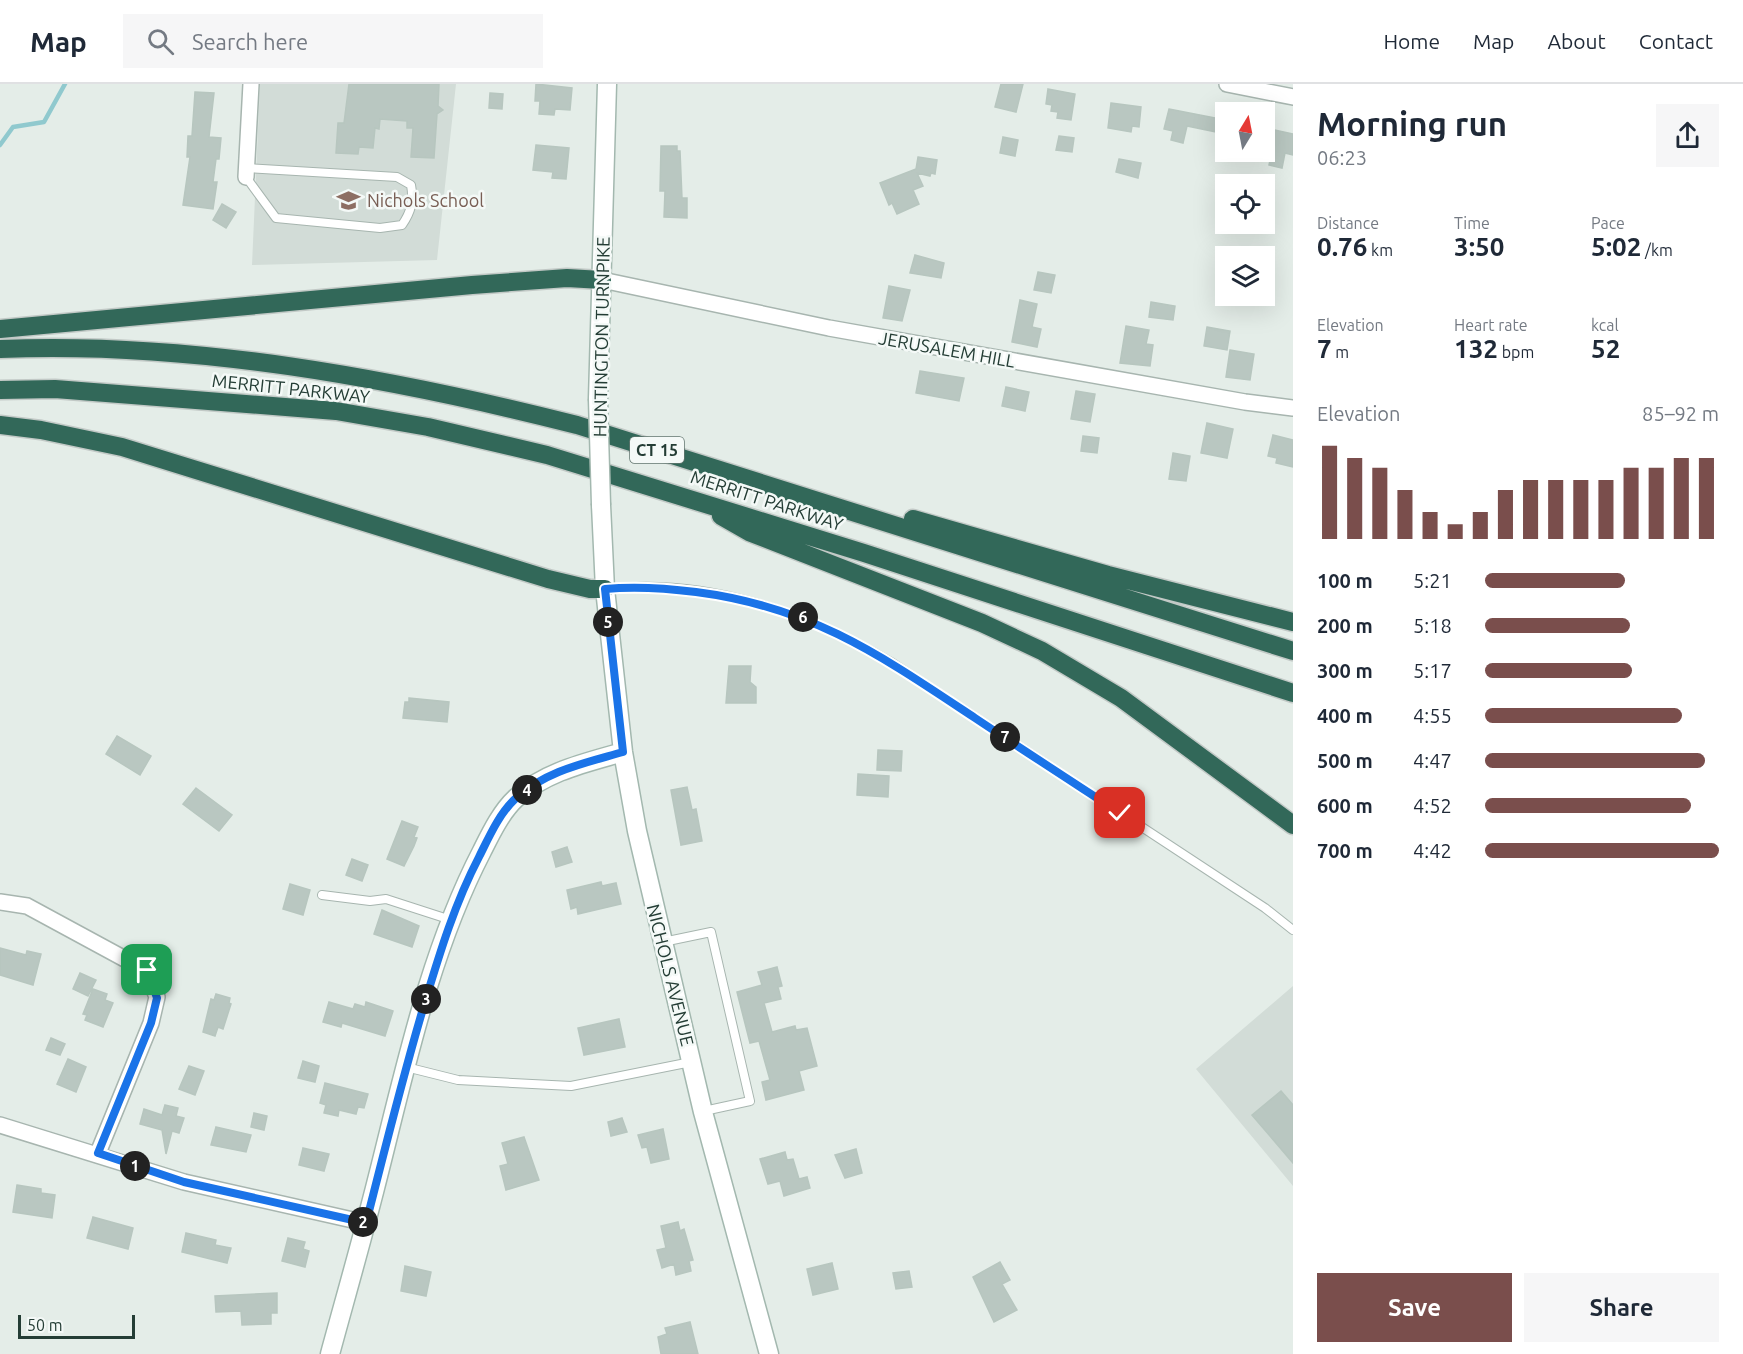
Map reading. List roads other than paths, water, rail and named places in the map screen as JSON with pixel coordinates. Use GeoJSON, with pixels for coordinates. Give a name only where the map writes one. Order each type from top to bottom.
{"type":"FeatureCollection","features":[{"type":"Feature","properties":{"kind":"highway"},"geometry":{"type":"LineString","coordinates":[[0,329],[472,285],[567,278],[602,280]]}},
{"type":"Feature","properties":{"kind":"highway","name":"MERRITT PARKWAY"},"geometry":{"type":"LineString","coordinates":[[0,349],[129,351],[243,361],[383,381],[481,400],[577,425],[1293,651]]}},
{"type":"Feature","properties":{"kind":"highway","name":"MERRITT PARKWAY"},"geometry":{"type":"LineString","coordinates":[[0,390],[55,389],[336,411],[428,427],[547,454],[691,498],[1293,693]]}},
{"type":"Feature","properties":{"kind":"highway"},"geometry":{"type":"LineString","coordinates":[[0,424],[122,447],[548,579],[590,589],[605,589]]}},
{"type":"Feature","properties":{"kind":"highway"},"geometry":{"type":"LineString","coordinates":[[776,488],[895,514],[1108,575],[1293,622]]}},
{"type":"Feature","properties":{"kind":"highway"},"geometry":{"type":"LineString","coordinates":[[691,498],[749,532],[982,623],[1042,651],[1082,673],[1137,709],[1293,825]]}},
{"type":"Feature","properties":{"kind":"main road","name":"HUNTINGTON TURNPIKE"},"geometry":{"type":"LineString","coordinates":[[605,589],[598,399],[608,84]]}},
{"type":"Feature","properties":{"kind":"main road","name":"NICHOLS AVENUE"},"geometry":{"type":"LineString","coordinates":[[605,589],[623,752],[663,942],[703,1112],[769,1354]]}},
{"type":"Feature","properties":{"kind":"main road"},"geometry":{"type":"LineString","coordinates":[[330,1354],[406,1067],[451,920],[471,872],[495,825],[514,800],[538,781],[562,770],[623,752]]}},
{"type":"Feature","properties":{"kind":"street"},"geometry":{"type":"LineString","coordinates":[[246,172],[251,84]]}},
{"type":"Feature","properties":{"kind":"street"},"geometry":{"type":"LineString","coordinates":[[1227,84],[1293,97]]}},
{"type":"Feature","properties":{"kind":"street","name":"JERUSALEM HILL"},"geometry":{"type":"LineString","coordinates":[[602,280],[829,328],[1245,402],[1293,408]]}},
{"type":"Feature","properties":{"kind":"street"},"geometry":{"type":"LineString","coordinates":[[0,902],[27,906],[147,970],[157,998],[151,1023],[98,1153]]}},
{"type":"Feature","properties":{"kind":"street"},"geometry":{"type":"LineString","coordinates":[[0,1125],[98,1153],[184,1182],[366,1223]]}},
{"type":"Feature","properties":{"kind":"lane"},"geometry":{"type":"LineString","coordinates":[[246,172],[397,177],[411,185],[414,198],[409,215],[402,225],[380,228],[276,218],[246,172]]}},
{"type":"Feature","properties":{"kind":"lane"},"geometry":{"type":"LineString","coordinates":[[605,589],[635,587],[726,596],[800,616],[840,633],[911,675],[1255,901],[1293,930]]}},
{"type":"Feature","properties":{"kind":"lane"},"geometry":{"type":"LineString","coordinates":[[322,895],[370,901],[386,898],[451,920]]}},
{"type":"Feature","properties":{"kind":"lane"},"geometry":{"type":"LineString","coordinates":[[663,942],[711,932],[714,944],[750,1101],[703,1112]]}},
{"type":"Feature","properties":{"kind":"lane"},"geometry":{"type":"LineString","coordinates":[[406,1067],[459,1080],[571,1086],[692,1062]]}},
{"type":"Feature","properties":{"kind":"waterway"},"geometry":{"type":"LineString","coordinates":[[0,145],[13,127],[44,122],[65,84]]}},
{"type":"Feature","properties":{"kind":"place","name":"Nichols School"},"geometry":{"type":"Point","coordinates":[349,200]}}]}
